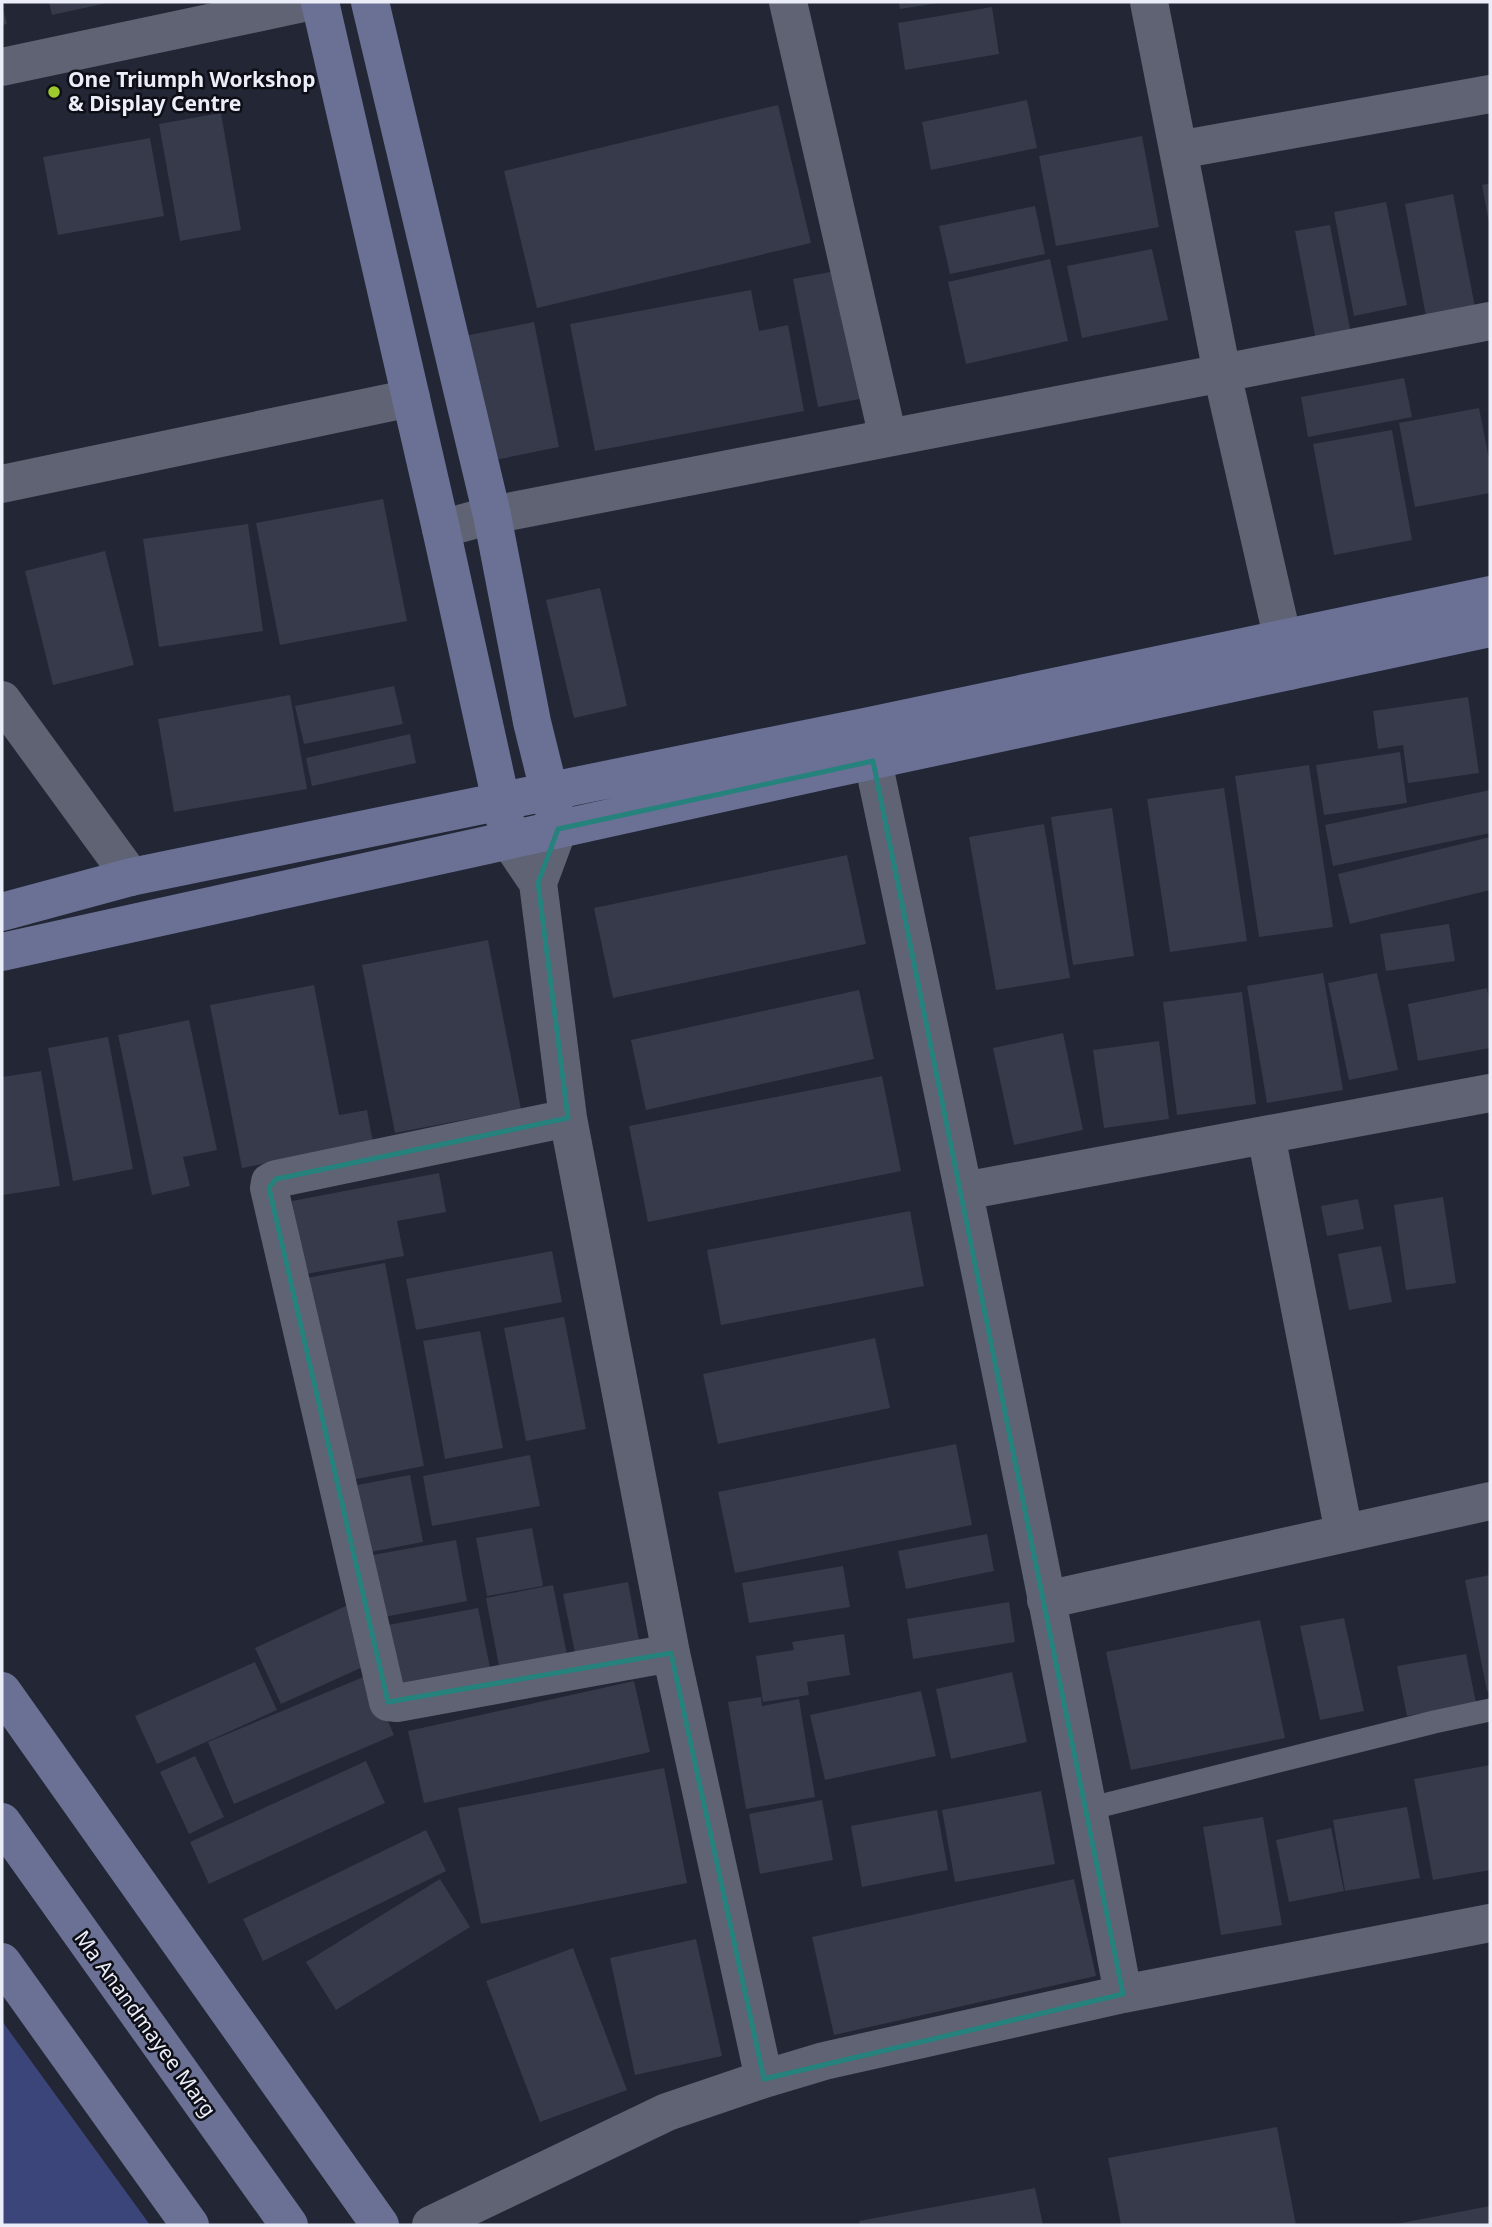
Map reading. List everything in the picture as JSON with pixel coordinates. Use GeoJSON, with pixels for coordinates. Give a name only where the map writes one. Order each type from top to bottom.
{"type":"FeatureCollection","features":[{"type":"Feature","properties":{"kind":"street"},"geometry":{"type":"LineString","coordinates":[[2,67],[308,2]]}},
{"type":"Feature","properties":{"kind":"street"},"geometry":{"type":"LineString","coordinates":[[320,2],[509,840],[538,883],[568,1118],[671,1653],[764,2079]]}},
{"type":"Feature","properties":{"kind":"street"},"geometry":{"type":"LineString","coordinates":[[370,2],[492,515],[532,722],[558,830],[538,883]]}},
{"type":"Feature","properties":{"kind":"street"},"geometry":{"type":"LineString","coordinates":[[788,2],[888,438]]}},
{"type":"Feature","properties":{"kind":"street"},"geometry":{"type":"LineString","coordinates":[[1149,2],[1222,373],[1286,655]]}},
{"type":"Feature","properties":{"kind":"street"},"geometry":{"type":"LineString","coordinates":[[1178,150],[1490,94]]}},
{"type":"Feature","properties":{"kind":"street"},"geometry":{"type":"LineString","coordinates":[[441,529],[492,515],[1490,321]]}},
{"type":"Feature","properties":{"kind":"street"},"geometry":{"type":"LineString","coordinates":[[2,484],[411,398]]}},
{"type":"Feature","properties":{"kind":"street"},"geometry":{"type":"LineString","coordinates":[[2,952],[873,761],[1286,655],[1490,595]]}},
{"type":"Feature","properties":{"kind":"street"},"geometry":{"type":"LineString","coordinates":[[2,912],[131,877],[855,729],[1286,655],[1490,628]]}},
{"type":"Feature","properties":{"kind":"street"},"geometry":{"type":"LineString","coordinates":[[2,700],[131,877]]}},
{"type":"Feature","properties":{"kind":"street"},"geometry":{"type":"LineString","coordinates":[[873,761],[964,1191],[1123,1994]]}},
{"type":"Feature","properties":{"kind":"street"},"geometry":{"type":"LineString","coordinates":[[964,1191],[1490,1093]]}},
{"type":"Feature","properties":{"kind":"street"},"geometry":{"type":"LineString","coordinates":[[568,1118],[276,1179],[270,1182],[269,1188],[388,1702],[397,1703],[671,1653]]}},
{"type":"Feature","properties":{"kind":"street"},"geometry":{"type":"LineString","coordinates":[[1266,1135],[1344,1533]]}},
{"type":"Feature","properties":{"kind":"street"},"geometry":{"type":"LineString","coordinates":[[1046,1600],[1490,1501]]}},
{"type":"Feature","properties":{"kind":"street"},"geometry":{"type":"LineString","coordinates":[[2,1691],[380,2225]]}},
{"type":"Feature","properties":{"kind":"street","name":"Ma Anandmayee Marg"},"geometry":{"type":"LineString","coordinates":[[2,1822],[289,2225]]}},
{"type":"Feature","properties":{"kind":"street"},"geometry":{"type":"LineString","coordinates":[[431,2225],[667,2112],[824,2061],[1123,1994],[1490,1923]]}},
{"type":"Feature","properties":{"kind":"street"},"geometry":{"type":"LineString","coordinates":[[2,1962],[190,2225]]}},
{"type":"Feature","properties":{"kind":"lane"},"geometry":{"type":"LineString","coordinates":[[1088,1809],[1490,1710]]}},
{"type":"Feature","properties":{"kind":"highlighted area"},"geometry":{"type":"Polygon","coordinates":[[[873,761],[1123,1994],[764,2079],[671,1653],[388,1702],[269,1188],[276,1179],[568,1118],[538,883],[558,829],[873,761]]]}},
{"type":"Feature","properties":{"kind":"shaded area"},"geometry":{"type":"Polygon","coordinates":[[[2,2021],[150,2225],[2,2225],[2,2021]]]}},
{"type":"Feature","properties":{"kind":"building"},"geometry":{"type":"Polygon","coordinates":[[[49,2],[107,2],[107,3],[52,15],[49,2]]]}},
{"type":"Feature","properties":{"kind":"building"},"geometry":{"type":"Polygon","coordinates":[[[899,2],[939,2],[939,3],[900,9],[899,2]]]}},
{"type":"Feature","properties":{"kind":"building"},"geometry":{"type":"Polygon","coordinates":[[[2,5],[7,24],[2,25],[2,5]]]}},
{"type":"Feature","properties":{"kind":"building"},"geometry":{"type":"Polygon","coordinates":[[[992,7],[999,54],[905,70],[898,23],[992,7]]]}},
{"type":"Feature","properties":{"kind":"building"},"geometry":{"type":"Polygon","coordinates":[[[1027,100],[1037,148],[931,170],[922,122],[1027,100]]]}},
{"type":"Feature","properties":{"kind":"building"},"geometry":{"type":"Polygon","coordinates":[[[778,105],[811,243],[537,308],[504,171],[778,105]]]}},
{"type":"Feature","properties":{"kind":"building"},"geometry":{"type":"Polygon","coordinates":[[[221,113],[241,230],[180,241],[159,124],[221,113]]]}},
{"type":"Feature","properties":{"kind":"building"},"geometry":{"type":"Polygon","coordinates":[[[1142,136],[1159,227],[1056,246],[1039,156],[1142,136]]]}},
{"type":"Feature","properties":{"kind":"building"},"geometry":{"type":"Polygon","coordinates":[[[150,138],[164,216],[58,235],[43,157],[150,138]]]}},
{"type":"Feature","properties":{"kind":"building"},"geometry":{"type":"Polygon","coordinates":[[[1490,183],[1490,223],[1489,223],[1482,185],[1490,183]]]}},
{"type":"Feature","properties":{"kind":"building"},"geometry":{"type":"Polygon","coordinates":[[[1453,194],[1476,312],[1427,322],[1405,204],[1453,194]]]}},
{"type":"Feature","properties":{"kind":"building"},"geometry":{"type":"Polygon","coordinates":[[[1386,202],[1407,305],[1354,316],[1334,212],[1386,202]]]}},
{"type":"Feature","properties":{"kind":"building"},"geometry":{"type":"Polygon","coordinates":[[[1035,206],[1045,254],[950,274],[939,226],[1035,206]]]}},
{"type":"Feature","properties":{"kind":"building"},"geometry":{"type":"Polygon","coordinates":[[[1330,225],[1352,339],[1317,346],[1295,231],[1330,225]]]}},
{"type":"Feature","properties":{"kind":"building"},"geometry":{"type":"Polygon","coordinates":[[[1152,249],[1168,320],[1082,338],[1067,266],[1152,249]]]}},
{"type":"Feature","properties":{"kind":"building"},"geometry":{"type":"Polygon","coordinates":[[[1050,259],[1068,341],[966,364],[948,282],[1050,259]]]}},
{"type":"Feature","properties":{"kind":"building"},"geometry":{"type":"Polygon","coordinates":[[[846,269],[870,397],[818,407],[793,279],[846,269]]]}},
{"type":"Feature","properties":{"kind":"building"},"geometry":{"type":"Polygon","coordinates":[[[751,290],[759,331],[788,325],[804,411],[595,451],[570,324],[751,290]]]}},
{"type":"Feature","properties":{"kind":"building"},"geometry":{"type":"Polygon","coordinates":[[[534,322],[559,447],[490,461],[465,336],[534,322]]]}},
{"type":"Feature","properties":{"kind":"building"},"geometry":{"type":"Polygon","coordinates":[[[1404,378],[1412,417],[1308,437],[1301,397],[1404,378]]]}},
{"type":"Feature","properties":{"kind":"building"},"geometry":{"type":"Polygon","coordinates":[[[1479,408],[1490,464],[1490,493],[1415,507],[1399,423],[1479,408]]]}},
{"type":"Feature","properties":{"kind":"building"},"geometry":{"type":"Polygon","coordinates":[[[1392,430],[1412,540],[1334,555],[1313,444],[1392,430]]]}},
{"type":"Feature","properties":{"kind":"building"},"geometry":{"type":"Polygon","coordinates":[[[383,499],[407,621],[280,645],[256,523],[383,499]]]}},
{"type":"Feature","properties":{"kind":"building"},"geometry":{"type":"Polygon","coordinates":[[[248,524],[263,631],[159,647],[143,539],[248,524]]]}},
{"type":"Feature","properties":{"kind":"building"},"geometry":{"type":"Polygon","coordinates":[[[105,551],[134,665],[53,685],[25,571],[105,551]]]}},
{"type":"Feature","properties":{"kind":"building"},"geometry":{"type":"Polygon","coordinates":[[[600,588],[627,706],[574,718],[546,600],[600,588]]]}},
{"type":"Feature","properties":{"kind":"building"},"geometry":{"type":"Polygon","coordinates":[[[394,686],[403,724],[304,744],[295,706],[394,686]]]}},
{"type":"Feature","properties":{"kind":"building"},"geometry":{"type":"Polygon","coordinates":[[[290,695],[307,789],[174,812],[158,719],[290,695]]]}},
{"type":"Feature","properties":{"kind":"building"},"geometry":{"type":"Polygon","coordinates":[[[1468,697],[1479,773],[1408,783],[1403,745],[1378,749],[1373,711],[1468,697]]]}},
{"type":"Feature","properties":{"kind":"building"},"geometry":{"type":"Polygon","coordinates":[[[410,734],[416,763],[312,786],[306,758],[410,734]]]}},
{"type":"Feature","properties":{"kind":"building"},"geometry":{"type":"Polygon","coordinates":[[[1400,752],[1407,803],[1324,815],[1316,765],[1400,752]]]}},
{"type":"Feature","properties":{"kind":"building"},"geometry":{"type":"Polygon","coordinates":[[[1309,765],[1333,927],[1259,937],[1235,776],[1309,765]]]}},
{"type":"Feature","properties":{"kind":"building"},"geometry":{"type":"Polygon","coordinates":[[[1224,788],[1247,941],[1170,952],[1147,799],[1224,788]]]}},
{"type":"Feature","properties":{"kind":"building"},"geometry":{"type":"Polygon","coordinates":[[[1490,790],[1490,833],[1333,866],[1325,825],[1490,790]]]}},
{"type":"Feature","properties":{"kind":"building"},"geometry":{"type":"Polygon","coordinates":[[[1112,808],[1134,956],[1073,965],[1051,817],[1112,808]]]}},
{"type":"Feature","properties":{"kind":"building"},"geometry":{"type":"Polygon","coordinates":[[[1044,824],[1070,978],[996,990],[969,837],[1044,824]]]}},
{"type":"Feature","properties":{"kind":"building"},"geometry":{"type":"Polygon","coordinates":[[[1490,837],[1490,890],[1350,924],[1338,874],[1490,837]]]}},
{"type":"Feature","properties":{"kind":"building"},"geometry":{"type":"Polygon","coordinates":[[[847,855],[866,944],[613,998],[594,908],[847,855]]]}},
{"type":"Feature","properties":{"kind":"building"},"geometry":{"type":"Polygon","coordinates":[[[1449,924],[1455,961],[1386,971],[1380,934],[1449,924]]]}},
{"type":"Feature","properties":{"kind":"building"},"geometry":{"type":"Polygon","coordinates":[[[488,940],[521,1109],[395,1133],[362,965],[488,940]]]}},
{"type":"Feature","properties":{"kind":"building"},"geometry":{"type":"Polygon","coordinates":[[[1323,973],[1343,1090],[1267,1103],[1247,986],[1323,973]]]}},
{"type":"Feature","properties":{"kind":"building"},"geometry":{"type":"Polygon","coordinates":[[[1377,973],[1398,1070],[1349,1080],[1328,983],[1377,973]]]}},
{"type":"Feature","properties":{"kind":"building"},"geometry":{"type":"Polygon","coordinates":[[[314,985],[339,1115],[367,1110],[375,1153],[282,1160],[242,1168],[210,1005],[314,985]]]}},
{"type":"Feature","properties":{"kind":"building"},"geometry":{"type":"Polygon","coordinates":[[[1487,988],[1490,1048],[1418,1061],[1408,1004],[1487,988]]]}},
{"type":"Feature","properties":{"kind":"building"},"geometry":{"type":"Polygon","coordinates":[[[859,990],[874,1059],[646,1110],[631,1040],[859,990]]]}},
{"type":"Feature","properties":{"kind":"building"},"geometry":{"type":"Polygon","coordinates":[[[1242,992],[1256,1104],[1177,1115],[1163,1002],[1242,992]]]}},
{"type":"Feature","properties":{"kind":"building"},"geometry":{"type":"Polygon","coordinates":[[[189,1020],[217,1150],[183,1157],[190,1186],[152,1195],[118,1035],[189,1020]]]}},
{"type":"Feature","properties":{"kind":"building"},"geometry":{"type":"Polygon","coordinates":[[[1063,1033],[1083,1130],[1014,1145],[993,1048],[1063,1033]]]}},
{"type":"Feature","properties":{"kind":"building"},"geometry":{"type":"Polygon","coordinates":[[[108,1037],[133,1169],[73,1181],[48,1048],[108,1037]]]}},
{"type":"Feature","properties":{"kind":"building"},"geometry":{"type":"Polygon","coordinates":[[[1159,1041],[1169,1119],[1104,1128],[1093,1050],[1159,1041]]]}},
{"type":"Feature","properties":{"kind":"building"},"geometry":{"type":"Polygon","coordinates":[[[41,1071],[60,1186],[3,1195],[2,1077],[41,1071]]]}},
{"type":"Feature","properties":{"kind":"building"},"geometry":{"type":"Polygon","coordinates":[[[882,1076],[901,1171],[648,1222],[629,1126],[882,1076]]]}},
{"type":"Feature","properties":{"kind":"building"},"geometry":{"type":"Polygon","coordinates":[[[439,1173],[446,1212],[397,1221],[404,1256],[306,1274],[292,1201],[439,1173]]]}},
{"type":"Feature","properties":{"kind":"building"},"geometry":{"type":"Polygon","coordinates":[[[1443,1197],[1456,1283],[1406,1290],[1394,1205],[1443,1197]]]}},
{"type":"Feature","properties":{"kind":"building"},"geometry":{"type":"Polygon","coordinates":[[[1358,1199],[1364,1229],[1327,1236],[1321,1206],[1358,1199]]]}},
{"type":"Feature","properties":{"kind":"building"},"geometry":{"type":"Polygon","coordinates":[[[910,1211],[924,1286],[721,1325],[707,1250],[910,1211]]]}},
{"type":"Feature","properties":{"kind":"building"},"geometry":{"type":"Polygon","coordinates":[[[1381,1246],[1392,1302],[1349,1310],[1338,1254],[1381,1246]]]}},
{"type":"Feature","properties":{"kind":"building"},"geometry":{"type":"Polygon","coordinates":[[[552,1251],[562,1302],[416,1330],[406,1279],[552,1251]]]}},
{"type":"Feature","properties":{"kind":"building"},"geometry":{"type":"Polygon","coordinates":[[[385,1263],[424,1466],[346,1481],[307,1278],[385,1263]]]}},
{"type":"Feature","properties":{"kind":"building"},"geometry":{"type":"Polygon","coordinates":[[[564,1317],[586,1429],[526,1441],[504,1328],[564,1317]]]}},
{"type":"Feature","properties":{"kind":"building"},"geometry":{"type":"Polygon","coordinates":[[[480,1331],[503,1448],[445,1459],[423,1341],[480,1331]]]}},
{"type":"Feature","properties":{"kind":"building"},"geometry":{"type":"Polygon","coordinates":[[[875,1338],[890,1408],[718,1444],[703,1374],[875,1338]]]}},
{"type":"Feature","properties":{"kind":"building"},"geometry":{"type":"Polygon","coordinates":[[[956,1444],[972,1525],[735,1573],[718,1492],[956,1444]]]}},
{"type":"Feature","properties":{"kind":"building"},"geometry":{"type":"Polygon","coordinates":[[[530,1455],[540,1506],[432,1526],[423,1476],[530,1455]]]}},
{"type":"Feature","properties":{"kind":"building"},"geometry":{"type":"Polygon","coordinates":[[[410,1475],[423,1542],[365,1553],[352,1486],[410,1475]]]}},
{"type":"Feature","properties":{"kind":"building"},"geometry":{"type":"Polygon","coordinates":[[[532,1528],[543,1586],[487,1596],[476,1538],[532,1528]]]}},
{"type":"Feature","properties":{"kind":"building"},"geometry":{"type":"Polygon","coordinates":[[[987,1534],[994,1571],[906,1589],[898,1551],[987,1534]]]}},
{"type":"Feature","properties":{"kind":"building"},"geometry":{"type":"Polygon","coordinates":[[[456,1540],[467,1601],[379,1618],[367,1556],[456,1540]]]}},
{"type":"Feature","properties":{"kind":"building"},"geometry":{"type":"Polygon","coordinates":[[[843,1566],[850,1607],[749,1623],[742,1583],[843,1566]]]}},
{"type":"Feature","properties":{"kind":"building"},"geometry":{"type":"Polygon","coordinates":[[[1490,1575],[1490,1691],[1487,1691],[1465,1580],[1490,1575]]]}},
{"type":"Feature","properties":{"kind":"building"},"geometry":{"type":"Polygon","coordinates":[[[628,1582],[641,1651],[577,1663],[563,1594],[628,1582]]]}},
{"type":"Feature","properties":{"kind":"building"},"geometry":{"type":"Polygon","coordinates":[[[553,1585],[570,1670],[502,1682],[486,1598],[553,1585]]]}},
{"type":"Feature","properties":{"kind":"building"},"geometry":{"type":"Polygon","coordinates":[[[1009,1602],[1015,1642],[913,1659],[907,1619],[1009,1602]]]}},
{"type":"Feature","properties":{"kind":"building"},"geometry":{"type":"Polygon","coordinates":[[[350,1604],[376,1661],[281,1704],[255,1648],[350,1604]]]}},
{"type":"Feature","properties":{"kind":"building"},"geometry":{"type":"Polygon","coordinates":[[[478,1608],[491,1673],[395,1692],[383,1626],[478,1608]]]}},
{"type":"Feature","properties":{"kind":"building"},"geometry":{"type":"Polygon","coordinates":[[[1344,1618],[1364,1711],[1320,1720],[1300,1626],[1344,1618]]]}},
{"type":"Feature","properties":{"kind":"building"},"geometry":{"type":"Polygon","coordinates":[[[1260,1620],[1285,1738],[1131,1770],[1106,1652],[1260,1620]]]}},
{"type":"Feature","properties":{"kind":"building"},"geometry":{"type":"Polygon","coordinates":[[[844,1634],[850,1675],[807,1682],[809,1695],[763,1702],[756,1656],[794,1650],[792,1642],[844,1634]]]}},
{"type":"Feature","properties":{"kind":"building"},"geometry":{"type":"Polygon","coordinates":[[[1466,1654],[1476,1703],[1407,1716],[1397,1666],[1466,1654]]]}},
{"type":"Feature","properties":{"kind":"building"},"geometry":{"type":"Polygon","coordinates":[[[255,1662],[277,1710],[157,1764],[135,1716],[255,1662]]]}},
{"type":"Feature","properties":{"kind":"building"},"geometry":{"type":"Polygon","coordinates":[[[1012,1672],[1027,1742],[951,1759],[936,1689],[1012,1672]]]}},
{"type":"Feature","properties":{"kind":"building"},"geometry":{"type":"Polygon","coordinates":[[[368,1675],[394,1735],[234,1804],[208,1742],[368,1675]]]}},
{"type":"Feature","properties":{"kind":"building"},"geometry":{"type":"Polygon","coordinates":[[[634,1681],[650,1752],[424,1803],[408,1731],[634,1681]]]}},
{"type":"Feature","properties":{"kind":"building"},"geometry":{"type":"Polygon","coordinates":[[[921,1691],[936,1756],[825,1780],[810,1715],[921,1691]]]}},
{"type":"Feature","properties":{"kind":"building"},"geometry":{"type":"Polygon","coordinates":[[[761,1697],[762,1706],[799,1699],[815,1797],[746,1809],[728,1702],[761,1697]]]}},
{"type":"Feature","properties":{"kind":"building"},"geometry":{"type":"Polygon","coordinates":[[[195,1756],[224,1817],[189,1834],[160,1772],[195,1756]]]}},
{"type":"Feature","properties":{"kind":"building"},"geometry":{"type":"Polygon","coordinates":[[[366,1761],[385,1803],[209,1884],[190,1842],[366,1761]]]}},
{"type":"Feature","properties":{"kind":"building"},"geometry":{"type":"Polygon","coordinates":[[[1490,1765],[1490,1870],[1433,1880],[1414,1779],[1490,1765]]]}},
{"type":"Feature","properties":{"kind":"building"},"geometry":{"type":"Polygon","coordinates":[[[664,1768],[687,1883],[481,1924],[458,1808],[664,1768]]]}},
{"type":"Feature","properties":{"kind":"building"},"geometry":{"type":"Polygon","coordinates":[[[1041,1791],[1055,1864],[955,1882],[942,1810],[1041,1791]]]}},
{"type":"Feature","properties":{"kind":"building"},"geometry":{"type":"Polygon","coordinates":[[[822,1800],[833,1860],[760,1874],[749,1814],[822,1800]]]}},
{"type":"Feature","properties":{"kind":"building"},"geometry":{"type":"Polygon","coordinates":[[[1407,1807],[1420,1878],[1345,1891],[1333,1820],[1407,1807]]]}},
{"type":"Feature","properties":{"kind":"building"},"geometry":{"type":"Polygon","coordinates":[[[937,1810],[948,1870],[862,1887],[851,1826],[937,1810]]]}},
{"type":"Feature","properties":{"kind":"building"},"geometry":{"type":"Polygon","coordinates":[[[1263,1817],[1282,1925],[1221,1935],[1203,1827],[1263,1817]]]}},
{"type":"Feature","properties":{"kind":"building"},"geometry":{"type":"Polygon","coordinates":[[[1331,1828],[1344,1891],[1289,1902],[1276,1840],[1331,1828]]]}},
{"type":"Feature","properties":{"kind":"building"},"geometry":{"type":"Polygon","coordinates":[[[426,1830],[446,1871],[263,1961],[243,1919],[426,1830]]]}},
{"type":"Feature","properties":{"kind":"building"},"geometry":{"type":"Polygon","coordinates":[[[440,1879],[470,1927],[336,2010],[306,1962],[440,1879]]]}},
{"type":"Feature","properties":{"kind":"building"},"geometry":{"type":"Polygon","coordinates":[[[1074,1879],[1096,1976],[834,2035],[812,1937],[1074,1879]]]}},
{"type":"Feature","properties":{"kind":"building"},"geometry":{"type":"Polygon","coordinates":[[[696,1939],[722,2056],[635,2075],[610,1958],[696,1939]]]}},
{"type":"Feature","properties":{"kind":"building"},"geometry":{"type":"Polygon","coordinates":[[[573,1948],[627,2090],[540,2122],[486,1981],[573,1948]]]}},
{"type":"Feature","properties":{"kind":"building"},"geometry":{"type":"Polygon","coordinates":[[[1277,2127],[1296,2225],[1121,2225],[1108,2158],[1277,2127]]]}},
{"type":"Feature","properties":{"kind":"building"},"geometry":{"type":"Polygon","coordinates":[[[1035,2188],[1043,2225],[860,2225],[859,2221],[1035,2188]]]}},
{"type":"Feature","properties":{"kind":"building"},"geometry":{"type":"Polygon","coordinates":[[[1490,2206],[1490,2225],[1396,2224],[1490,2206]]]}},
{"type":"Feature","properties":{"kind":"place","name":"One Triumph Workshop & Display Centre"},"geometry":{"type":"Point","coordinates":[54,92]}}]}
